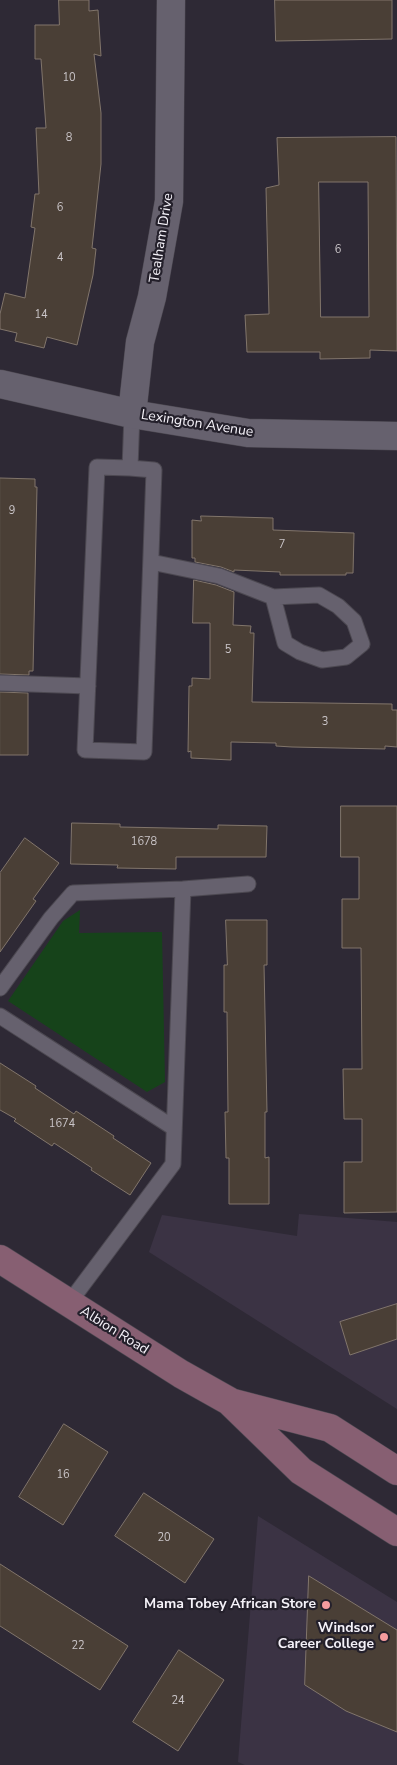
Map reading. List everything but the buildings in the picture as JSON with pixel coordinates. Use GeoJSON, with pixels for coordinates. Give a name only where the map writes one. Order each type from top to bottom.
{"type":"FeatureCollection","features":[{"type":"Feature","properties":{"kind":"main road","name":"Albion Road"},"geometry":{"type":"LineString","coordinates":[[0,1259],[181,1374],[229,1401],[330,1428],[391,1465]]}},
{"type":"Feature","properties":{"kind":"main road","name":"Albion Road"},"geometry":{"type":"LineString","coordinates":[[229,1401],[300,1471],[397,1532]]}},
{"type":"Feature","properties":{"kind":"street","name":"Tealham Drive"},"geometry":{"type":"LineString","coordinates":[[132,414],[140,342],[152,297],[169,201],[171,0]]}},
{"type":"Feature","properties":{"kind":"street","name":"Lexington Avenue"},"geometry":{"type":"LineString","coordinates":[[0,384],[132,414],[248,434],[397,436]]}},
{"type":"Feature","properties":{"kind":"lane"},"geometry":{"type":"LineString","coordinates":[[130,468],[132,414]]}},
{"type":"Feature","properties":{"kind":"lane"},"geometry":{"type":"LineString","coordinates":[[97,467],[154,470],[150,562],[144,752],[85,750],[97,467]]}},
{"type":"Feature","properties":{"kind":"lane"},"geometry":{"type":"LineString","coordinates":[[150,562],[219,576],[273,597],[319,595],[338,606],[354,621],[362,644],[346,657],[322,660],[300,652],[285,643],[273,597]]}},
{"type":"Feature","properties":{"kind":"lane"},"geometry":{"type":"LineString","coordinates":[[0,684],[88,686]]}},
{"type":"Feature","properties":{"kind":"lane"},"geometry":{"type":"LineString","coordinates":[[0,988],[50,918],[74,892],[183,889],[248,884]]}},
{"type":"Feature","properties":{"kind":"lane"},"geometry":{"type":"LineString","coordinates":[[69,1302],[173,1164],[183,889]]}},
{"type":"Feature","properties":{"kind":"lane"},"geometry":{"type":"LineString","coordinates":[[0,1016],[174,1128]]}},
{"type":"Feature","properties":{"kind":"shaded area"},"geometry":{"type":"Polygon","coordinates":[[[299,1214],[397,1222],[397,1409],[149,1252],[162,1215],[297,1236],[299,1214]]]}},
{"type":"Feature","properties":{"kind":"shaded area"},"geometry":{"type":"Polygon","coordinates":[[[258,1516],[397,1602],[397,1765],[245,1765],[238,1762],[258,1516]]]}},
{"type":"Feature","properties":{"kind":"green space"},"geometry":{"type":"Polygon","coordinates":[[[80,910],[79,933],[162,932],[165,1082],[147,1092],[8,1001],[63,921],[80,910]]]}},
{"type":"Feature","properties":{"kind":"place","name":"Mama Tobey African Store"},"geometry":{"type":"Point","coordinates":[326,1605]}},
{"type":"Feature","properties":{"kind":"place","name":"Windsor Career College"},"geometry":{"type":"Point","coordinates":[384,1637]}}]}
